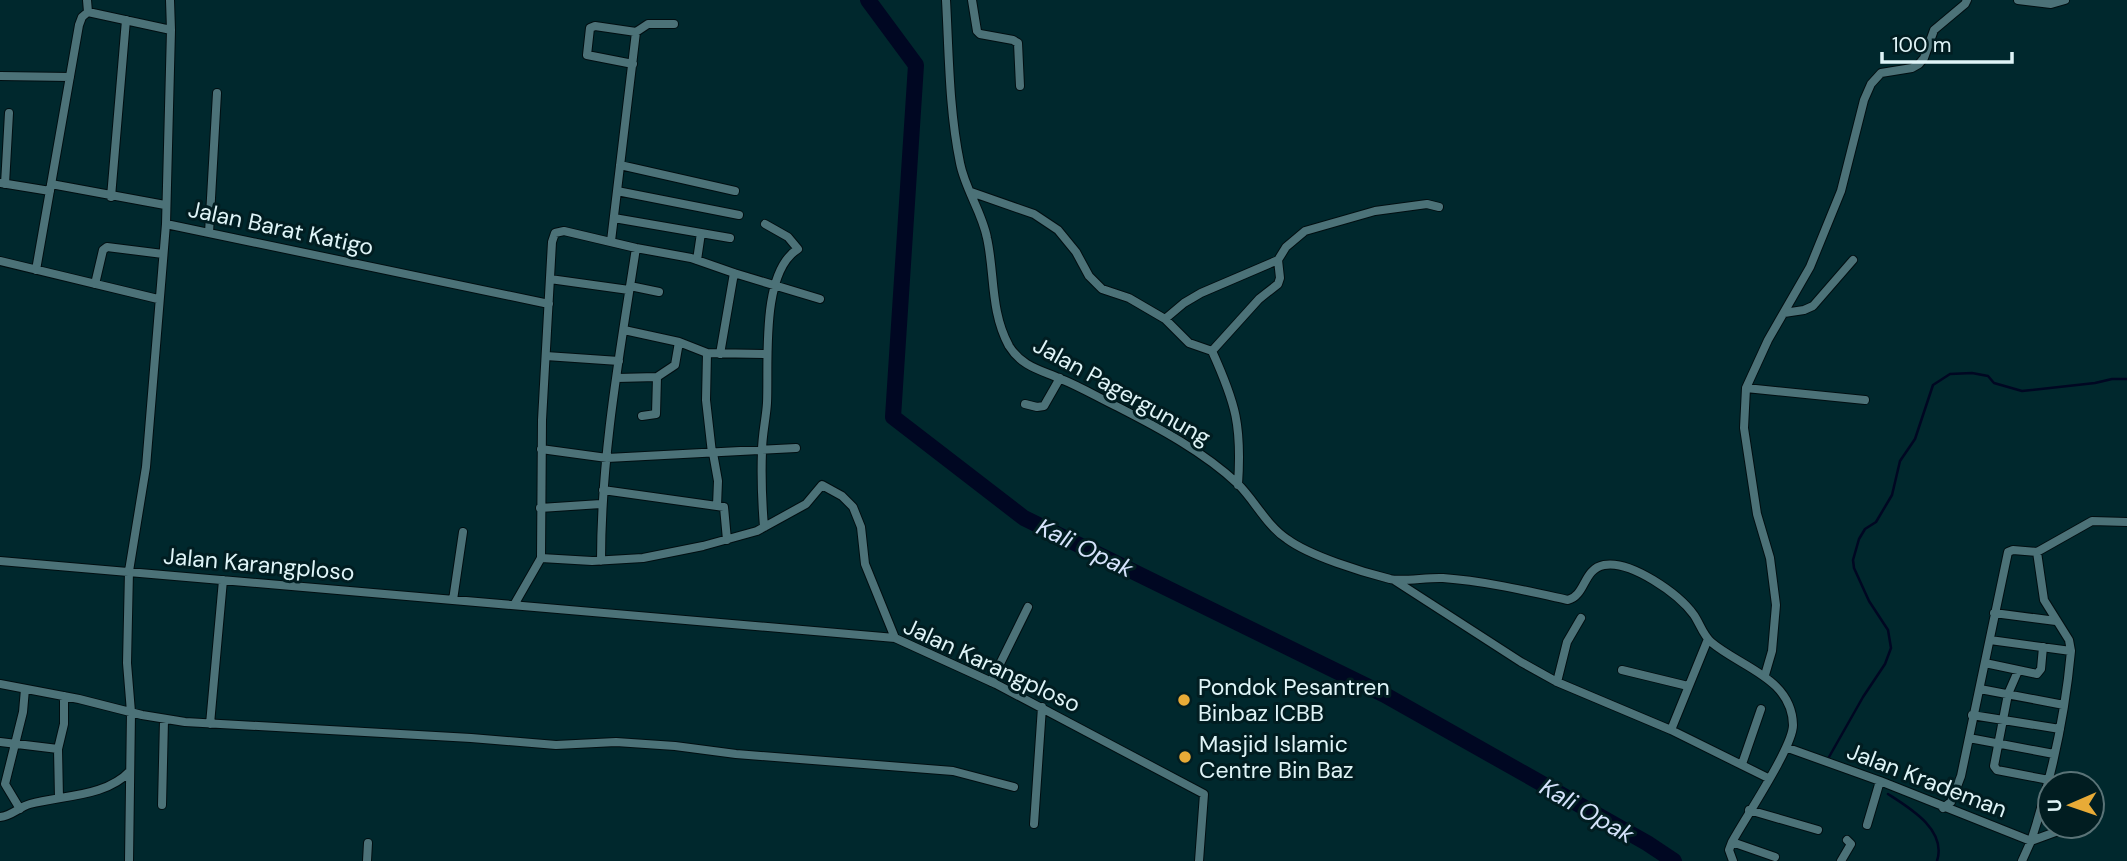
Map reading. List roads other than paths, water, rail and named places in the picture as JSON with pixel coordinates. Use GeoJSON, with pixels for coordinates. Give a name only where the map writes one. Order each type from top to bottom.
{"type":"FeatureCollection","features":[{"type":"Feature","properties":{"kind":"street"},"geometry":{"type":"LineString","coordinates":[[87,0],[88,12]]}},
{"type":"Feature","properties":{"kind":"street","name":"Jalan Barat Katigo"},"geometry":{"type":"LineString","coordinates":[[170,0],[166,224],[549,304]]}},
{"type":"Feature","properties":{"kind":"street","name":"Jalan Pagergunung"},"geometry":{"type":"LineString","coordinates":[[946,0],[960,165],[988,238],[990,270],[1000,325],[1010,348],[1028,366],[1060,378],[1135,415],[1193,450],[1238,485],[1284,538],[1394,580],[1445,578],[1511,587],[1568,600],[1576,597],[1592,571],[1603,565],[1630,568],[1675,594],[1694,615],[1708,639],[1765,675],[1788,706],[1793,725],[1788,748]]}},
{"type":"Feature","properties":{"kind":"street"},"geometry":{"type":"LineString","coordinates":[[972,0],[977,31],[1018,43],[1020,86]]}},
{"type":"Feature","properties":{"kind":"street"},"geometry":{"type":"LineString","coordinates":[[1765,675],[1772,650],[1776,605],[1770,558],[1757,514],[1744,428],[1746,388],[1768,340],[1810,267],[1841,191],[1864,100],[1871,84],[1881,73],[1912,68],[1919,64],[1924,58],[1934,30],[1965,4],[1966,0]]}},
{"type":"Feature","properties":{"kind":"street"},"geometry":{"type":"LineString","coordinates":[[2018,0],[2051,5],[2066,0]]}},
{"type":"Feature","properties":{"kind":"street"},"geometry":{"type":"LineString","coordinates":[[88,12],[171,30]]}},
{"type":"Feature","properties":{"kind":"street"},"geometry":{"type":"LineString","coordinates":[[36,270],[79,25],[88,12]]}},
{"type":"Feature","properties":{"kind":"street"},"geometry":{"type":"LineString","coordinates":[[111,197],[126,20]]}},
{"type":"Feature","properties":{"kind":"street"},"geometry":{"type":"LineString","coordinates":[[633,64],[587,55],[589,29],[593,26],[636,32],[648,24],[674,24]]}},
{"type":"Feature","properties":{"kind":"street"},"geometry":{"type":"LineString","coordinates":[[611,241],[636,32]]}},
{"type":"Feature","properties":{"kind":"street"},"geometry":{"type":"LineString","coordinates":[[0,76],[70,76]]}},
{"type":"Feature","properties":{"kind":"street"},"geometry":{"type":"LineString","coordinates":[[209,233],[217,93]]}},
{"type":"Feature","properties":{"kind":"street"},"geometry":{"type":"LineString","coordinates":[[9,113],[2,183],[165,205]]}},
{"type":"Feature","properties":{"kind":"street"},"geometry":{"type":"LineString","coordinates":[[621,165],[735,191]]}},
{"type":"Feature","properties":{"kind":"street"},"geometry":{"type":"LineString","coordinates":[[617,191],[739,215]]}},
{"type":"Feature","properties":{"kind":"street"},"geometry":{"type":"LineString","coordinates":[[971,192],[1034,214],[1058,230],[1076,252],[1089,276],[1102,289],[1129,298],[1165,319],[1189,343],[1212,351],[1233,399],[1239,428],[1238,485]]}},
{"type":"Feature","properties":{"kind":"street"},"geometry":{"type":"LineString","coordinates":[[1165,319],[1201,293],[1278,260],[1286,247],[1305,231],[1375,211],[1427,204],[1439,207]]}},
{"type":"Feature","properties":{"kind":"street"},"geometry":{"type":"LineString","coordinates":[[614,218],[730,238]]}},
{"type":"Feature","properties":{"kind":"street"},"geometry":{"type":"LineString","coordinates":[[129,861],[129,571],[146,467],[166,224]]}},
{"type":"Feature","properties":{"kind":"street"},"geometry":{"type":"LineString","coordinates":[[764,527],[762,449],[767,402],[769,313],[775,286],[788,257],[798,249],[788,237],[765,224]]}},
{"type":"Feature","properties":{"kind":"street"},"geometry":{"type":"LineString","coordinates":[[514,605],[541,558],[541,449],[552,242],[555,233],[564,231],[697,260],[734,274],[820,299]]}},
{"type":"Feature","properties":{"kind":"street"},"geometry":{"type":"LineString","coordinates":[[697,260],[701,233]]}},
{"type":"Feature","properties":{"kind":"street"},"geometry":{"type":"LineString","coordinates":[[95,284],[103,250],[107,247],[163,254]]}},
{"type":"Feature","properties":{"kind":"street"},"geometry":{"type":"LineString","coordinates":[[601,561],[601,504],[610,417],[636,248]]}},
{"type":"Feature","properties":{"kind":"street"},"geometry":{"type":"LineString","coordinates":[[1212,351],[1259,299],[1278,284],[1278,260]]}},
{"type":"Feature","properties":{"kind":"street"},"geometry":{"type":"LineString","coordinates":[[1784,313],[1814,306],[1853,260]]}},
{"type":"Feature","properties":{"kind":"street"},"geometry":{"type":"LineString","coordinates":[[0,261],[158,299]]}},
{"type":"Feature","properties":{"kind":"street"},"geometry":{"type":"LineString","coordinates":[[720,354],[734,274]]}},
{"type":"Feature","properties":{"kind":"street"},"geometry":{"type":"LineString","coordinates":[[550,279],[659,292]]}},
{"type":"Feature","properties":{"kind":"street"},"geometry":{"type":"LineString","coordinates":[[624,330],[679,342],[707,353],[767,354]]}},
{"type":"Feature","properties":{"kind":"street"},"geometry":{"type":"LineString","coordinates":[[617,378],[657,377],[676,365],[679,342]]}},
{"type":"Feature","properties":{"kind":"street"},"geometry":{"type":"LineString","coordinates":[[707,353],[706,400],[718,481],[718,506]]}},
{"type":"Feature","properties":{"kind":"street"},"geometry":{"type":"LineString","coordinates":[[546,356],[619,361]]}},
{"type":"Feature","properties":{"kind":"street"},"geometry":{"type":"LineString","coordinates":[[642,416],[656,414],[657,377]]}},
{"type":"Feature","properties":{"kind":"street"},"geometry":{"type":"LineString","coordinates":[[1025,404],[1044,406],[1060,378]]}},
{"type":"Feature","properties":{"kind":"street"},"geometry":{"type":"LineString","coordinates":[[1746,388],[1865,400]]}},
{"type":"Feature","properties":{"kind":"street"},"geometry":{"type":"LineString","coordinates":[[541,449],[607,458],[796,448]]}},
{"type":"Feature","properties":{"kind":"street"},"geometry":{"type":"LineString","coordinates":[[541,558],[601,561],[643,558],[727,540],[764,527],[806,504],[822,485],[842,496],[853,507],[861,527],[865,564],[895,638]]}},
{"type":"Feature","properties":{"kind":"street"},"geometry":{"type":"LineString","coordinates":[[603,490],[724,507],[727,540]]}},
{"type":"Feature","properties":{"kind":"street"},"geometry":{"type":"LineString","coordinates":[[540,508],[601,504]]}},
{"type":"Feature","properties":{"kind":"street"},"geometry":{"type":"LineString","coordinates":[[1943,807],[1951,802],[1961,776],[2008,552],[2037,552],[2092,521],[2127,522]]}},
{"type":"Feature","properties":{"kind":"street"},"geometry":{"type":"LineString","coordinates":[[453,600],[463,532]]}},
{"type":"Feature","properties":{"kind":"street"},"geometry":{"type":"LineString","coordinates":[[2037,552],[2042,595],[2069,640],[2071,651],[2060,729],[2051,770]]}},
{"type":"Feature","properties":{"kind":"street","name":"Jalan Karangploso"},"geometry":{"type":"LineString","coordinates":[[0,561],[895,638],[991,681],[1204,794],[1199,861]]}},
{"type":"Feature","properties":{"kind":"street"},"geometry":{"type":"LineString","coordinates":[[211,724],[223,580]]}},
{"type":"Feature","properties":{"kind":"street"},"geometry":{"type":"LineString","coordinates":[[1394,580],[1521,662],[1557,682],[1671,730],[1768,778]]}},
{"type":"Feature","properties":{"kind":"street"},"geometry":{"type":"LineString","coordinates":[[991,681],[1028,607]]}},
{"type":"Feature","properties":{"kind":"street"},"geometry":{"type":"LineString","coordinates":[[1994,613],[2056,621]]}},
{"type":"Feature","properties":{"kind":"street"},"geometry":{"type":"LineString","coordinates":[[1557,682],[1567,642],[1581,618]]}},
{"type":"Feature","properties":{"kind":"street"},"geometry":{"type":"LineString","coordinates":[[1671,730],[1708,639]]}},
{"type":"Feature","properties":{"kind":"street"},"geometry":{"type":"LineString","coordinates":[[1990,640],[2071,651]]}},
{"type":"Feature","properties":{"kind":"street"},"geometry":{"type":"LineString","coordinates":[[1985,663],[2034,674],[2039,672],[2043,647]]}},
{"type":"Feature","properties":{"kind":"street"},"geometry":{"type":"LineString","coordinates":[[1622,670],[1688,686]]}},
{"type":"Feature","properties":{"kind":"street"},"geometry":{"type":"LineString","coordinates":[[2018,671],[2008,694],[1994,766],[1997,770],[2036,778]]}},
{"type":"Feature","properties":{"kind":"street"},"geometry":{"type":"LineString","coordinates":[[0,684],[164,720],[556,745],[616,742],[675,746],[736,754],[953,771],[1014,787]]}},
{"type":"Feature","properties":{"kind":"street"},"geometry":{"type":"LineString","coordinates":[[20,808],[3,784],[23,712],[25,689]]}},
{"type":"Feature","properties":{"kind":"street"},"geometry":{"type":"LineString","coordinates":[[1980,689],[2064,705]]}},
{"type":"Feature","properties":{"kind":"street"},"geometry":{"type":"LineString","coordinates":[[59,798],[58,748],[64,724],[64,696]]}},
{"type":"Feature","properties":{"kind":"street"},"geometry":{"type":"LineString","coordinates":[[1034,824],[1042,707]]}},
{"type":"Feature","properties":{"kind":"street"},"geometry":{"type":"LineString","coordinates":[[1742,764],[1761,709]]}},
{"type":"Feature","properties":{"kind":"street"},"geometry":{"type":"LineString","coordinates":[[1972,715],[2060,729]]}},
{"type":"Feature","properties":{"kind":"street"},"geometry":{"type":"LineString","coordinates":[[162,805],[164,720]]}},
{"type":"Feature","properties":{"kind":"street"},"geometry":{"type":"LineString","coordinates":[[1969,738],[2054,754]]}},
{"type":"Feature","properties":{"kind":"street"},"geometry":{"type":"LineString","coordinates":[[0,742],[58,748]]}},
{"type":"Feature","properties":{"kind":"street"},"geometry":{"type":"LineString","coordinates":[[1733,861],[1729,850],[1732,842],[1788,748]]}},
{"type":"Feature","properties":{"kind":"street","name":"Jalan Krademan"},"geometry":{"type":"LineString","coordinates":[[1788,748],[2031,841]]}},
{"type":"Feature","properties":{"kind":"street"},"geometry":{"type":"LineString","coordinates":[[0,817],[9,816],[26,805],[106,788],[124,778],[130,771]]}},
{"type":"Feature","properties":{"kind":"street"},"geometry":{"type":"LineString","coordinates":[[1867,825],[1880,781]]}},
{"type":"Feature","properties":{"kind":"street"},"geometry":{"type":"LineString","coordinates":[[1749,810],[1818,830]]}},
{"type":"Feature","properties":{"kind":"street"},"geometry":{"type":"LineString","coordinates":[[2022,861],[2036,824]]}},
{"type":"Feature","properties":{"kind":"street"},"geometry":{"type":"LineString","coordinates":[[2031,841],[2036,839]]}},
{"type":"Feature","properties":{"kind":"street"},"geometry":{"type":"LineString","coordinates":[[1841,861],[1851,845],[1847,840]]}},
{"type":"Feature","properties":{"kind":"street"},"geometry":{"type":"LineString","coordinates":[[1732,842],[1775,857]]}},
{"type":"Feature","properties":{"kind":"street"},"geometry":{"type":"LineString","coordinates":[[367,861],[368,843]]}},
{"type":"Feature","properties":{"kind":"waterway","name":"Kali Opak"},"geometry":{"type":"LineString","coordinates":[[868,0],[916,65],[893,417],[1024,518],[1385,695],[1647,843],[1674,861]]}},
{"type":"Feature","properties":{"kind":"waterway"},"geometry":{"type":"LineString","coordinates":[[1829,757],[1885,664],[1891,648],[1888,630],[1869,601],[1853,560],[1859,539],[1865,529],[1876,522],[1892,495],[1900,461],[1915,439],[1933,385],[1950,374],[1972,373],[1988,376],[1994,383],[2022,391],[2127,379]]}},
{"type":"Feature","properties":{"kind":"waterway"},"geometry":{"type":"LineString","coordinates":[[1888,794],[1916,813],[1932,830],[1939,850],[1937,861]]}},
{"type":"Feature","properties":{"kind":"place","name":"Pondok Pesantren Binbaz ICBB"},"geometry":{"type":"Point","coordinates":[1184,700]}},
{"type":"Feature","properties":{"kind":"place","name":"Masjid Islamic Centre Bin Baz"},"geometry":{"type":"Point","coordinates":[1185,757]}}]}
